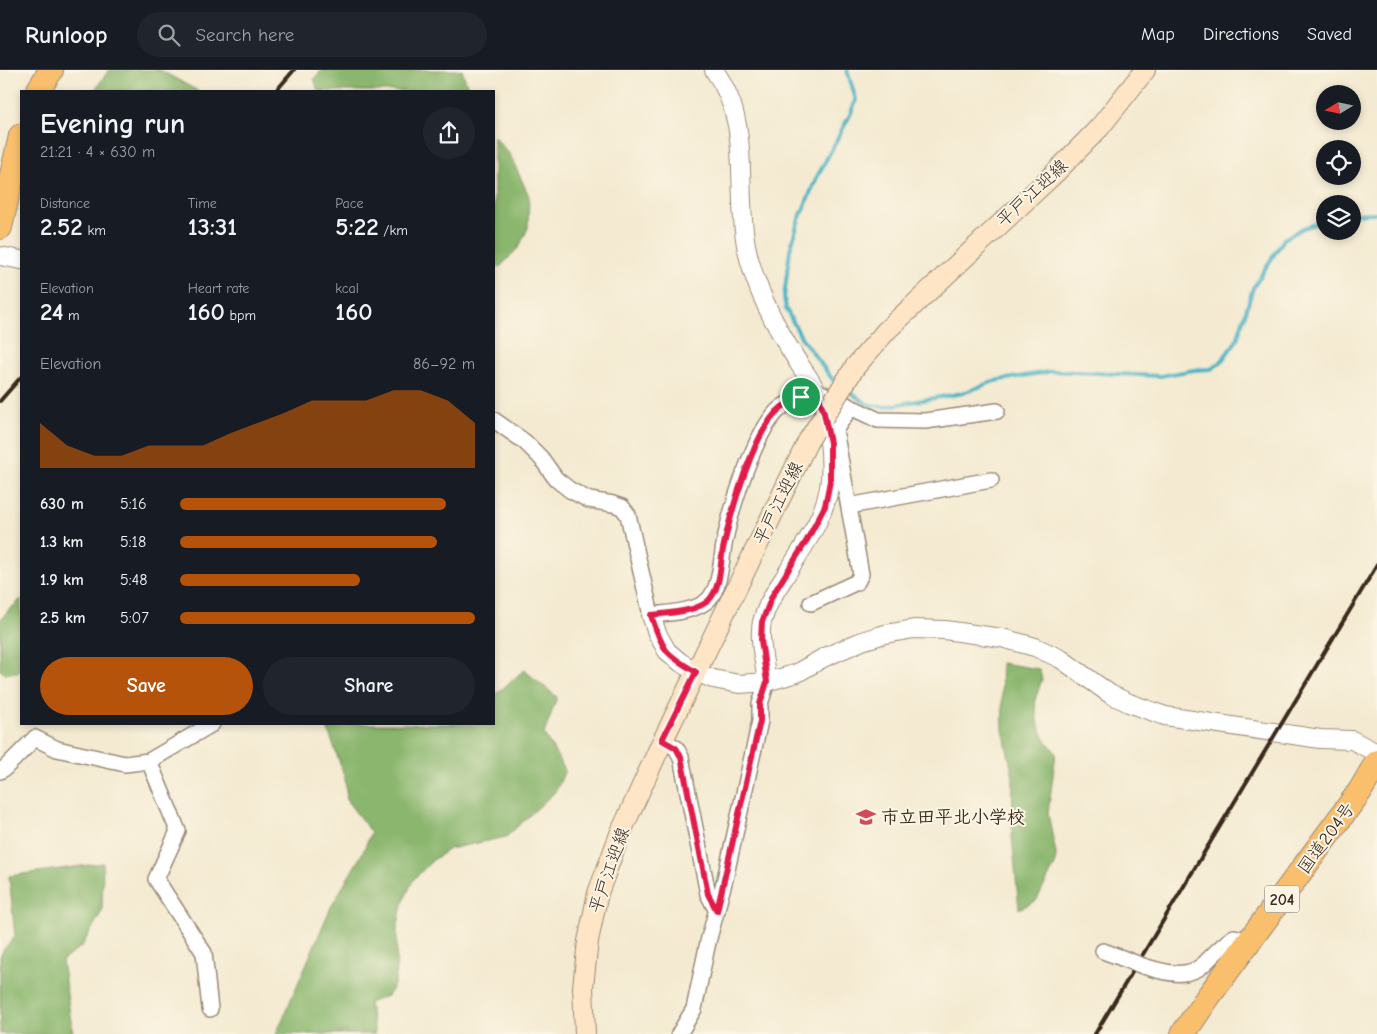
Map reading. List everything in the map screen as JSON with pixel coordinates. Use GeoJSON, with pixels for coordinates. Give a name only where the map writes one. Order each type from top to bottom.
{"type":"FeatureCollection","features":[{"type":"Feature","properties":{"kind":"highway"},"geometry":{"type":"LineString","coordinates":[[39,90],[51,70]]}},
{"type":"Feature","properties":{"kind":"highway"},"geometry":{"type":"LineString","coordinates":[[0,227],[20,140]]}},
{"type":"Feature","properties":{"kind":"highway","name":"国道204号"},"geometry":{"type":"LineString","coordinates":[[1183,1034],[1208,997],[1360,791],[1377,762]]}},
{"type":"Feature","properties":{"kind":"main road","name":"平戸江迎線"},"geometry":{"type":"LineString","coordinates":[[584,1034],[582,987],[588,941],[598,893],[620,834],[662,740],[808,441],[855,367],[887,330],[1055,173],[1100,127],[1145,70]]}},
{"type":"Feature","properties":{"kind":"street"},"geometry":{"type":"LineString","coordinates":[[679,1034],[694,1009],[760,721],[760,704],[767,682],[761,640],[762,622],[772,596],[807,540],[825,506],[830,481],[830,443],[817,391],[797,362],[777,326],[755,279],[746,246],[742,213],[741,147],[738,126],[731,102],[714,70]]}},
{"type":"Feature","properties":{"kind":"street"},"geometry":{"type":"LineString","coordinates":[[0,256],[20,260]]}},
{"type":"Feature","properties":{"kind":"street"},"geometry":{"type":"LineString","coordinates":[[651,615],[692,609],[708,600],[716,588],[728,524],[750,461],[761,434],[782,408],[801,397],[817,391],[878,420],[925,421],[997,411]]}},
{"type":"Feature","properties":{"kind":"street"},"geometry":{"type":"LineString","coordinates":[[811,603],[857,582],[861,574],[835,430],[851,407]]}},
{"type":"Feature","properties":{"kind":"street"},"geometry":{"type":"LineString","coordinates":[[495,421],[525,442],[541,458],[556,479],[570,490],[588,500],[622,507],[628,516],[651,615],[667,651],[696,672],[713,679],[739,684],[767,682],[796,673],[862,640],[914,629],[945,630],[1002,638],[1035,647],[1061,659],[1110,694],[1165,716],[1320,739],[1352,740],[1377,753]]}},
{"type":"Feature","properties":{"kind":"street"},"geometry":{"type":"LineString","coordinates":[[849,506],[991,480]]}},
{"type":"Feature","properties":{"kind":"street"},"geometry":{"type":"LineString","coordinates":[[0,771],[6,768],[34,738],[57,749],[125,764],[149,761],[210,725]]}},
{"type":"Feature","properties":{"kind":"street"},"geometry":{"type":"LineString","coordinates":[[662,740],[676,748],[681,757],[708,894],[717,911]]}},
{"type":"Feature","properties":{"kind":"street"},"geometry":{"type":"LineString","coordinates":[[149,761],[178,830],[156,879],[204,953],[210,1009]]}},
{"type":"Feature","properties":{"kind":"street"},"geometry":{"type":"LineString","coordinates":[[1103,951],[1165,972],[1187,973],[1202,966],[1223,944],[1234,937],[1250,941]]}},
{"type":"Feature","properties":{"kind":"green space"},"geometry":{"type":"Polygon","coordinates":[[[109,70],[160,70],[196,90],[95,90],[109,70]]]}},
{"type":"Feature","properties":{"kind":"green space"},"geometry":{"type":"Polygon","coordinates":[[[322,70],[462,70],[469,90],[318,90],[314,78],[322,70]]]}},
{"type":"Feature","properties":{"kind":"green space"},"geometry":{"type":"Polygon","coordinates":[[[495,137],[510,155],[529,196],[528,228],[519,247],[501,266],[495,268],[495,137]]]}},
{"type":"Feature","properties":{"kind":"green space"},"geometry":{"type":"Polygon","coordinates":[[[20,600],[20,671],[5,674],[0,670],[0,620],[20,600]]]}},
{"type":"Feature","properties":{"kind":"green space"},"geometry":{"type":"Polygon","coordinates":[[[1001,663],[1039,669],[1042,679],[1035,700],[1037,720],[1044,738],[1056,753],[1048,813],[1056,854],[1055,865],[1036,901],[1019,909],[1012,837],[1013,777],[1003,730],[1001,663]]]}},
{"type":"Feature","properties":{"kind":"green space"},"geometry":{"type":"Polygon","coordinates":[[[524,670],[557,697],[544,734],[565,770],[556,791],[506,837],[449,849],[433,860],[413,880],[402,905],[397,929],[394,985],[387,996],[369,1003],[375,1034],[276,1034],[331,907],[363,852],[371,832],[347,801],[345,778],[326,725],[495,725],[495,695],[524,670]]]}},
{"type":"Feature","properties":{"kind":"green space"},"geometry":{"type":"Polygon","coordinates":[[[103,863],[102,911],[82,946],[62,961],[73,1034],[0,1034],[0,956],[15,936],[9,876],[103,863]]]}},
{"type":"Feature","properties":{"kind":"waterway"},"geometry":{"type":"LineString","coordinates":[[837,383],[801,337],[786,309],[784,297],[790,250],[798,222],[817,177],[856,100],[847,70]]}},
{"type":"Feature","properties":{"kind":"waterway"},"geometry":{"type":"LineString","coordinates":[[1361,214],[1377,213]]}},
{"type":"Feature","properties":{"kind":"waterway"},"geometry":{"type":"LineString","coordinates":[[847,390],[867,404],[883,407],[963,393],[995,381],[1053,371],[1160,376],[1211,369],[1220,363],[1237,340],[1253,288],[1284,239],[1303,228],[1316,224]]}},
{"type":"Feature","properties":{"kind":"railway"},"geometry":{"type":"LineString","coordinates":[[277,90],[294,70]]}},
{"type":"Feature","properties":{"kind":"railway"},"geometry":{"type":"LineString","coordinates":[[0,401],[20,378]]}},
{"type":"Feature","properties":{"kind":"railway"},"geometry":{"type":"LineString","coordinates":[[1095,1034],[1377,565]]}},
{"type":"Feature","properties":{"kind":"place","name":"市立田平北小学校"},"geometry":{"type":"Point","coordinates":[866,817]}},
{"type":"Feature","properties":{"kind":"route"},"geometry":{"type":"LineString","coordinates":[[817,391],[830,443],[830,481],[825,506],[807,540],[772,596],[762,622],[761,640],[767,682],[760,704],[760,721],[717,911],[708,894],[681,757],[676,748],[662,740],[696,672],[667,651],[651,615],[692,609],[708,600],[716,588],[728,524],[761,434],[782,408],[801,397],[817,391]]}}]}
